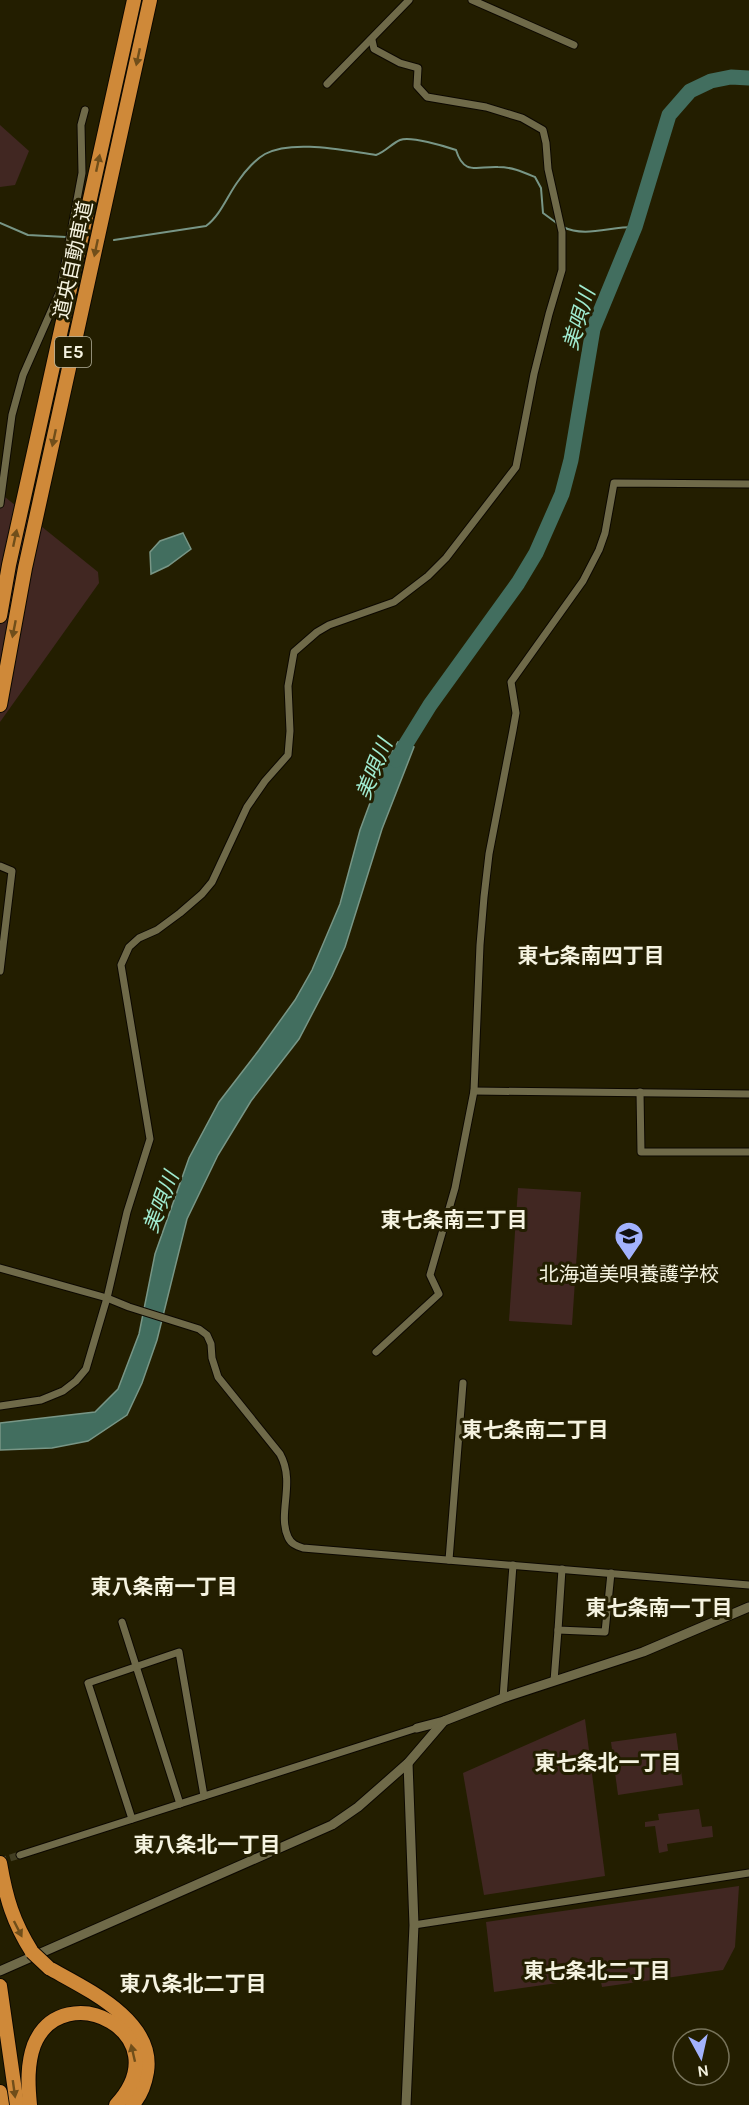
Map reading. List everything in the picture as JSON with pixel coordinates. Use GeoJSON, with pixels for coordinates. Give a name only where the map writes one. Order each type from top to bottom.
{"type":"FeatureCollection","features":[{"type":"Feature","properties":{"kind":"highway","name":"道央自動車道"},"geometry":{"type":"LineString","coordinates":[[0,616],[9,566],[134,0]]}},
{"type":"Feature","properties":{"kind":"highway","name":"道央自動車道"},"geometry":{"type":"LineString","coordinates":[[0,705],[25,568],[150,0]]}},
{"type":"Feature","properties":{"kind":"highway"},"geometry":{"type":"LineString","coordinates":[[0,1863],[12,1916],[32,1952],[49,1968],[94,1994],[125,2016],[143,2040],[148,2067],[145,2085],[132,2105]]}},
{"type":"Feature","properties":{"kind":"highway"},"geometry":{"type":"LineString","coordinates":[[0,1988],[16,2105]]}},
{"type":"Feature","properties":{"kind":"highway"},"geometry":{"type":"LineString","coordinates":[[30,2105],[28,2080],[35,2043],[47,2027],[56,2020],[81,2013],[92,2013],[111,2020],[126,2034],[133,2048],[135,2076],[128,2091],[116,2105]]}},
{"type":"Feature","properties":{"kind":"highway"},"geometry":{"type":"LineString","coordinates":[[0,2092],[2,2105]]}},
{"type":"Feature","properties":{"kind":"street"},"geometry":{"type":"LineString","coordinates":[[327,84],[409,0]]}},
{"type":"Feature","properties":{"kind":"street"},"geometry":{"type":"LineString","coordinates":[[472,0],[574,45]]}},
{"type":"Feature","properties":{"kind":"street"},"geometry":{"type":"LineString","coordinates":[[0,1406],[41,1400],[63,1391],[76,1381],[86,1369],[107,1298],[127,1212],[150,1139],[121,965],[129,947],[139,938],[158,930],[180,914],[212,882],[247,807],[265,781],[288,755],[290,731],[288,686],[294,652],[329,625],[394,602],[428,576],[447,558],[516,467],[539,354],[562,270],[562,232],[548,169],[543,130],[522,118],[486,107],[427,98],[417,86],[418,68],[400,63],[374,50],[372,40]]}},
{"type":"Feature","properties":{"kind":"street"},"geometry":{"type":"LineString","coordinates":[[0,504],[12,415],[20,385],[60,291],[82,173],[81,125],[85,110]]}},
{"type":"Feature","properties":{"kind":"street"},"geometry":{"type":"LineString","coordinates":[[376,1352],[440,1294],[430,1275],[455,1188],[474,1091],[483,907],[489,854],[516,713],[511,682],[583,581],[605,533],[614,483],[749,484]]}},
{"type":"Feature","properties":{"kind":"street"},"geometry":{"type":"LineString","coordinates":[[0,866],[12,871],[0,971]]}},
{"type":"Feature","properties":{"kind":"street"},"geometry":{"type":"LineString","coordinates":[[474,1091],[749,1094]]}},
{"type":"Feature","properties":{"kind":"street"},"geometry":{"type":"LineString","coordinates":[[640,1092],[641,1152],[749,1152]]}},
{"type":"Feature","properties":{"kind":"street"},"geometry":{"type":"LineString","coordinates":[[0,1268],[107,1298],[199,1329],[207,1335],[218,1377],[285,1463],[287,1481],[285,1516],[288,1537],[294,1545],[303,1548],[749,1585]]}},
{"type":"Feature","properties":{"kind":"street"},"geometry":{"type":"LineString","coordinates":[[450,1560],[463,1383]]}},
{"type":"Feature","properties":{"kind":"street"},"geometry":{"type":"LineString","coordinates":[[503,1698],[513,1565]]}},
{"type":"Feature","properties":{"kind":"street"},"geometry":{"type":"LineString","coordinates":[[554,1681],[562,1569]]}},
{"type":"Feature","properties":{"kind":"street"},"geometry":{"type":"LineString","coordinates":[[558,1630],[604,1632],[611,1573]]}},
{"type":"Feature","properties":{"kind":"street"},"geometry":{"type":"LineString","coordinates":[[20,1855],[444,1721],[503,1698],[644,1652],[749,1608]]}},
{"type":"Feature","properties":{"kind":"street"},"geometry":{"type":"LineString","coordinates":[[122,1622],[180,1804]]}},
{"type":"Feature","properties":{"kind":"street"},"geometry":{"type":"LineString","coordinates":[[132,1819],[88,1683],[179,1652],[204,1796]]}},
{"type":"Feature","properties":{"kind":"street"},"geometry":{"type":"LineString","coordinates":[[0,1971],[332,1825],[358,1807],[408,1763],[444,1721]]}},
{"type":"Feature","properties":{"kind":"street"},"geometry":{"type":"LineString","coordinates":[[406,2105],[414,1925],[408,1763]]}},
{"type":"Feature","properties":{"kind":"street"},"geometry":{"type":"LineString","coordinates":[[414,1925],[749,1873]]}},
{"type":"Feature","properties":{"kind":"shaded area"},"geometry":{"type":"Polygon","coordinates":[[[0,125],[29,151],[15,185],[0,187],[0,125]]]}},
{"type":"Feature","properties":{"kind":"shaded area"},"geometry":{"type":"Polygon","coordinates":[[[0,493],[98,572],[99,583],[0,722],[0,493]]]}},
{"type":"Feature","properties":{"kind":"shaded area"},"geometry":{"type":"Polygon","coordinates":[[[183,533],[191,549],[168,566],[151,574],[150,552],[160,541],[183,533]]]}},
{"type":"Feature","properties":{"kind":"shaded area"},"geometry":{"type":"Polygon","coordinates":[[[398,742],[414,747],[382,829],[345,947],[299,1039],[251,1101],[218,1155],[187,1219],[157,1340],[142,1383],[127,1415],[88,1441],[52,1448],[0,1450],[0,1423],[95,1412],[118,1389],[139,1334],[155,1254],[189,1158],[219,1102],[295,1000],[312,970],[340,904],[360,830],[384,765],[398,742]]]}},
{"type":"Feature","properties":{"kind":"shaded area"},"geometry":{"type":"Polygon","coordinates":[[[518,1188],[581,1192],[572,1325],[509,1321],[518,1188]]]}},
{"type":"Feature","properties":{"kind":"shaded area"},"geometry":{"type":"Polygon","coordinates":[[[585,1719],[605,1876],[484,1895],[463,1773],[585,1719]]]}},
{"type":"Feature","properties":{"kind":"shaded area"},"geometry":{"type":"Polygon","coordinates":[[[676,1733],[683,1785],[618,1795],[611,1742],[676,1733]]]}},
{"type":"Feature","properties":{"kind":"shaded area"},"geometry":{"type":"Polygon","coordinates":[[[699,1809],[702,1827],[712,1826],[713,1837],[667,1844],[668,1851],[659,1853],[655,1826],[645,1827],[645,1822],[659,1820],[658,1814],[699,1809]]]}},
{"type":"Feature","properties":{"kind":"shaded area"},"geometry":{"type":"Polygon","coordinates":[[[739,1886],[735,1947],[723,1970],[602,1987],[600,1977],[494,1992],[486,1922],[739,1886]]]}},
{"type":"Feature","properties":{"kind":"waterway","name":"美唄川"},"geometry":{"type":"LineString","coordinates":[[396,760],[430,705],[518,583],[536,553],[562,494],[571,460],[593,329],[635,227],[669,115],[690,91],[711,81],[731,77],[749,78]]}},
{"type":"Feature","properties":{"kind":"waterway"},"geometry":{"type":"LineString","coordinates":[[114,240],[206,226],[216,216],[247,169],[265,154],[290,147],[320,147],[376,155],[405,139],[428,142],[456,150],[459,158],[467,167],[508,168],[535,177],[541,188],[543,213],[558,224]]}},
{"type":"Feature","properties":{"kind":"waterway"},"geometry":{"type":"LineString","coordinates":[[0,223],[28,235],[66,237]]}},
{"type":"Feature","properties":{"kind":"waterway"},"geometry":{"type":"LineString","coordinates":[[563,227],[580,232],[635,227]]}},
{"type":"Feature","properties":{"kind":"tunnel"},"geometry":{"type":"LineString","coordinates":[[0,1861],[20,1855]]}},
{"type":"Feature","properties":{"kind":"place","name":"北海道美唄養護学校"},"geometry":{"type":"Point","coordinates":[629,1262]}},
{"type":"Feature","properties":{"kind":"district","name":"東七条南四丁目"},"geometry":{"type":"Point","coordinates":[591,956]}},
{"type":"Feature","properties":{"kind":"district","name":"東七条南三丁目"},"geometry":{"type":"Point","coordinates":[454,1220]}},
{"type":"Feature","properties":{"kind":"district","name":"東七条南二丁目"},"geometry":{"type":"Point","coordinates":[535,1430]}},
{"type":"Feature","properties":{"kind":"district","name":"東八条南一丁目"},"geometry":{"type":"Point","coordinates":[164,1587]}},
{"type":"Feature","properties":{"kind":"district","name":"東七条南一丁目"},"geometry":{"type":"Point","coordinates":[659,1608]}},
{"type":"Feature","properties":{"kind":"district","name":"東七条北一丁目"},"geometry":{"type":"Point","coordinates":[608,1763]}},
{"type":"Feature","properties":{"kind":"district","name":"東八条北一丁目"},"geometry":{"type":"Point","coordinates":[207,1845]}},
{"type":"Feature","properties":{"kind":"district","name":"東七条北二丁目"},"geometry":{"type":"Point","coordinates":[597,1971]}},
{"type":"Feature","properties":{"kind":"district","name":"東八条北二丁目"},"geometry":{"type":"Point","coordinates":[193,1984]}}]}
